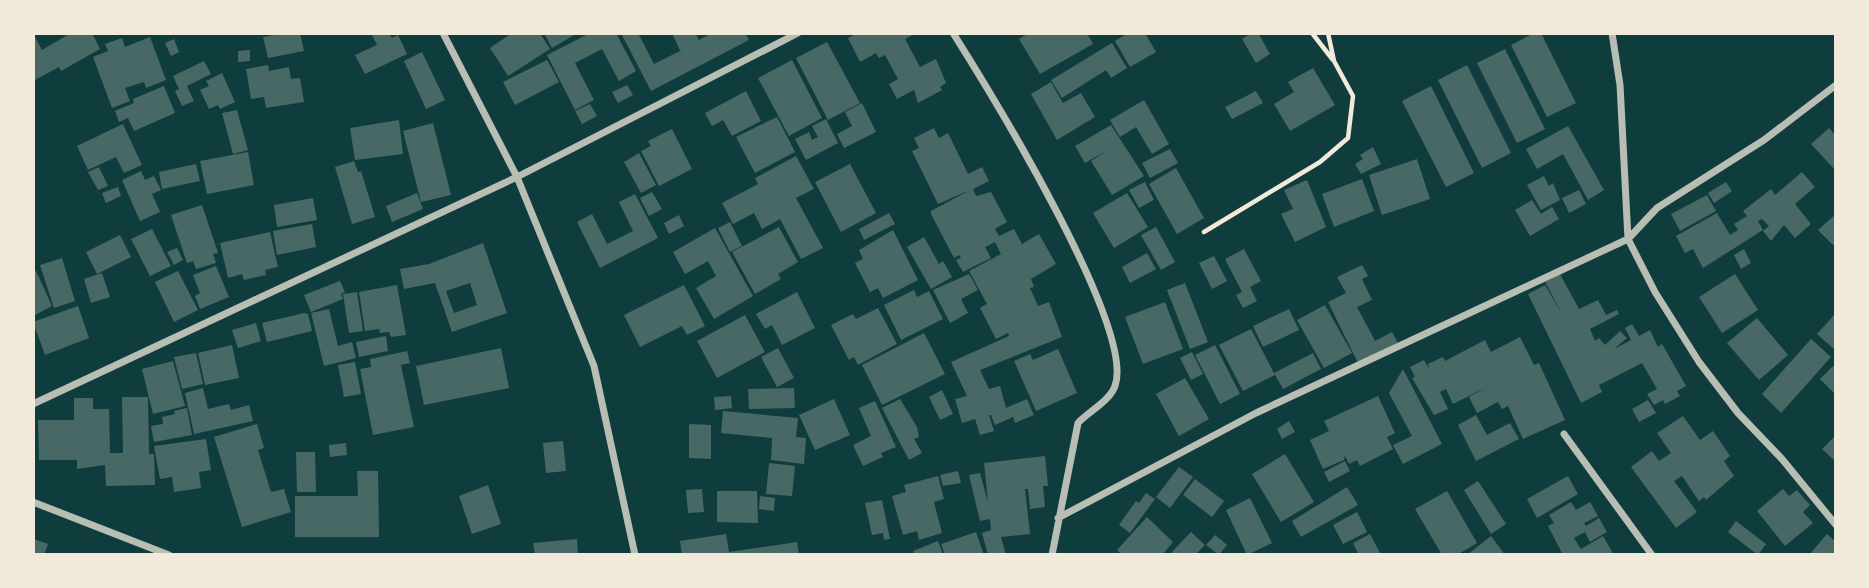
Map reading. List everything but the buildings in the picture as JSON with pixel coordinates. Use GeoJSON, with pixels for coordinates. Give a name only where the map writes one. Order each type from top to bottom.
{"type":"FeatureCollection","features":[{"type":"Feature","properties":{"kind":"street"},"geometry":{"type":"LineString","coordinates":[[443,33],[517,177],[594,366],[635,555]]}},
{"type":"Feature","properties":{"kind":"street"},"geometry":{"type":"LineString","coordinates":[[33,404],[517,177],[797,33]]}},
{"type":"Feature","properties":{"kind":"street"},"geometry":{"type":"LineString","coordinates":[[953,33],[1030,162],[1069,234],[1112,346],[1116,384],[1109,398],[1092,408],[1078,423],[1052,555]]}},
{"type":"Feature","properties":{"kind":"street"},"geometry":{"type":"LineString","coordinates":[[1612,33],[1619,85],[1628,239],[1655,292],[1699,362],[1738,413],[1782,459],[1836,525]]}},
{"type":"Feature","properties":{"kind":"street"},"geometry":{"type":"LineString","coordinates":[[1058,518],[1256,413],[1628,239],[1657,208],[1764,140],[1836,85]]}},
{"type":"Feature","properties":{"kind":"street"},"geometry":{"type":"LineString","coordinates":[[1564,434],[1652,555]]}},
{"type":"Feature","properties":{"kind":"street"},"geometry":{"type":"LineString","coordinates":[[33,502],[169,555]]}},
{"type":"Feature","properties":{"kind":"path"},"geometry":{"type":"LineString","coordinates":[[1204,232],[1320,162],[1348,138],[1353,96],[1334,61],[1312,33]]}},
{"type":"Feature","properties":{"kind":"path"},"geometry":{"type":"LineString","coordinates":[[1328,33],[1334,61]]}}]}
